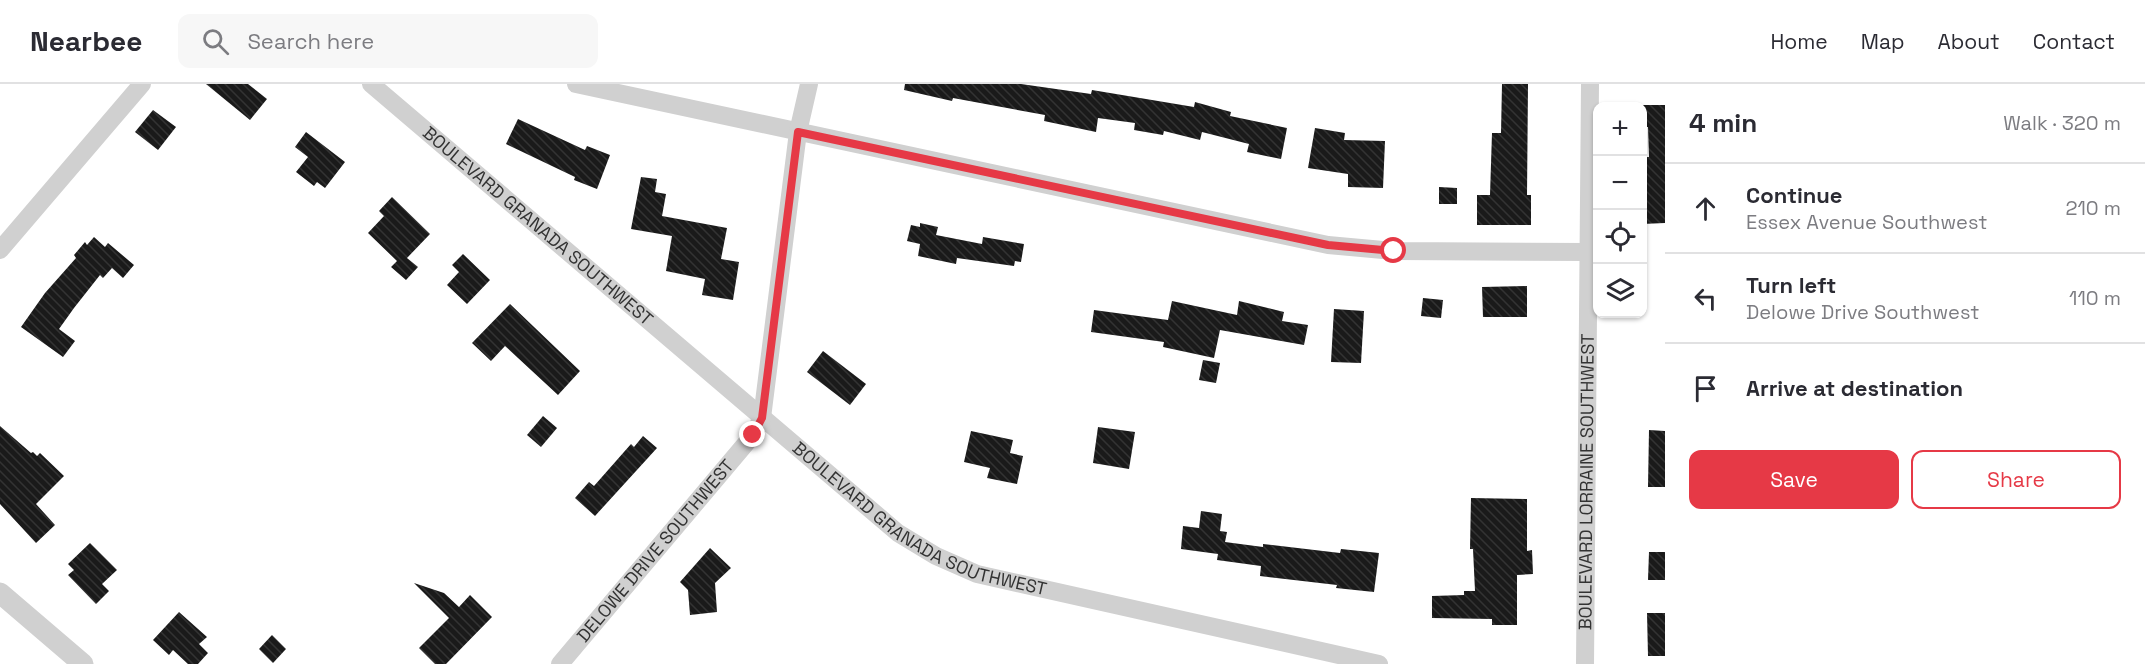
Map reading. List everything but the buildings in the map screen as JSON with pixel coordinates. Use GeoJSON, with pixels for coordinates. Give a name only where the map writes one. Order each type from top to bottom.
{"type":"FeatureCollection","features":[{"type":"Feature","properties":{"kind":"street"},"geometry":{"type":"LineString","coordinates":[[0,250],[142,84]]}},
{"type":"Feature","properties":{"kind":"street","name":"BOULEVARD GRANADA SOUTHWEST"},"geometry":{"type":"LineString","coordinates":[[371,84],[898,533],[936,556],[977,574],[1379,664]]}},
{"type":"Feature","properties":{"kind":"street"},"geometry":{"type":"LineString","coordinates":[[576,84],[1328,245],[1394,251],[1588,252]]}},
{"type":"Feature","properties":{"kind":"street","name":"DELOWE DRIVE SOUTHWEST"},"geometry":{"type":"LineString","coordinates":[[560,664],[753,435],[762,418],[798,132],[808,84]]}},
{"type":"Feature","properties":{"kind":"street","name":"BOULEVARD LORRAINE SOUTHWEST"},"geometry":{"type":"LineString","coordinates":[[1585,664],[1590,84]]}},
{"type":"Feature","properties":{"kind":"street"},"geometry":{"type":"LineString","coordinates":[[0,593],[83,664]]}},
{"type":"Feature","properties":{"kind":"route"},"geometry":{"type":"LineString","coordinates":[[753,435],[762,418],[798,132],[1328,245],[1394,251]]}}]}
